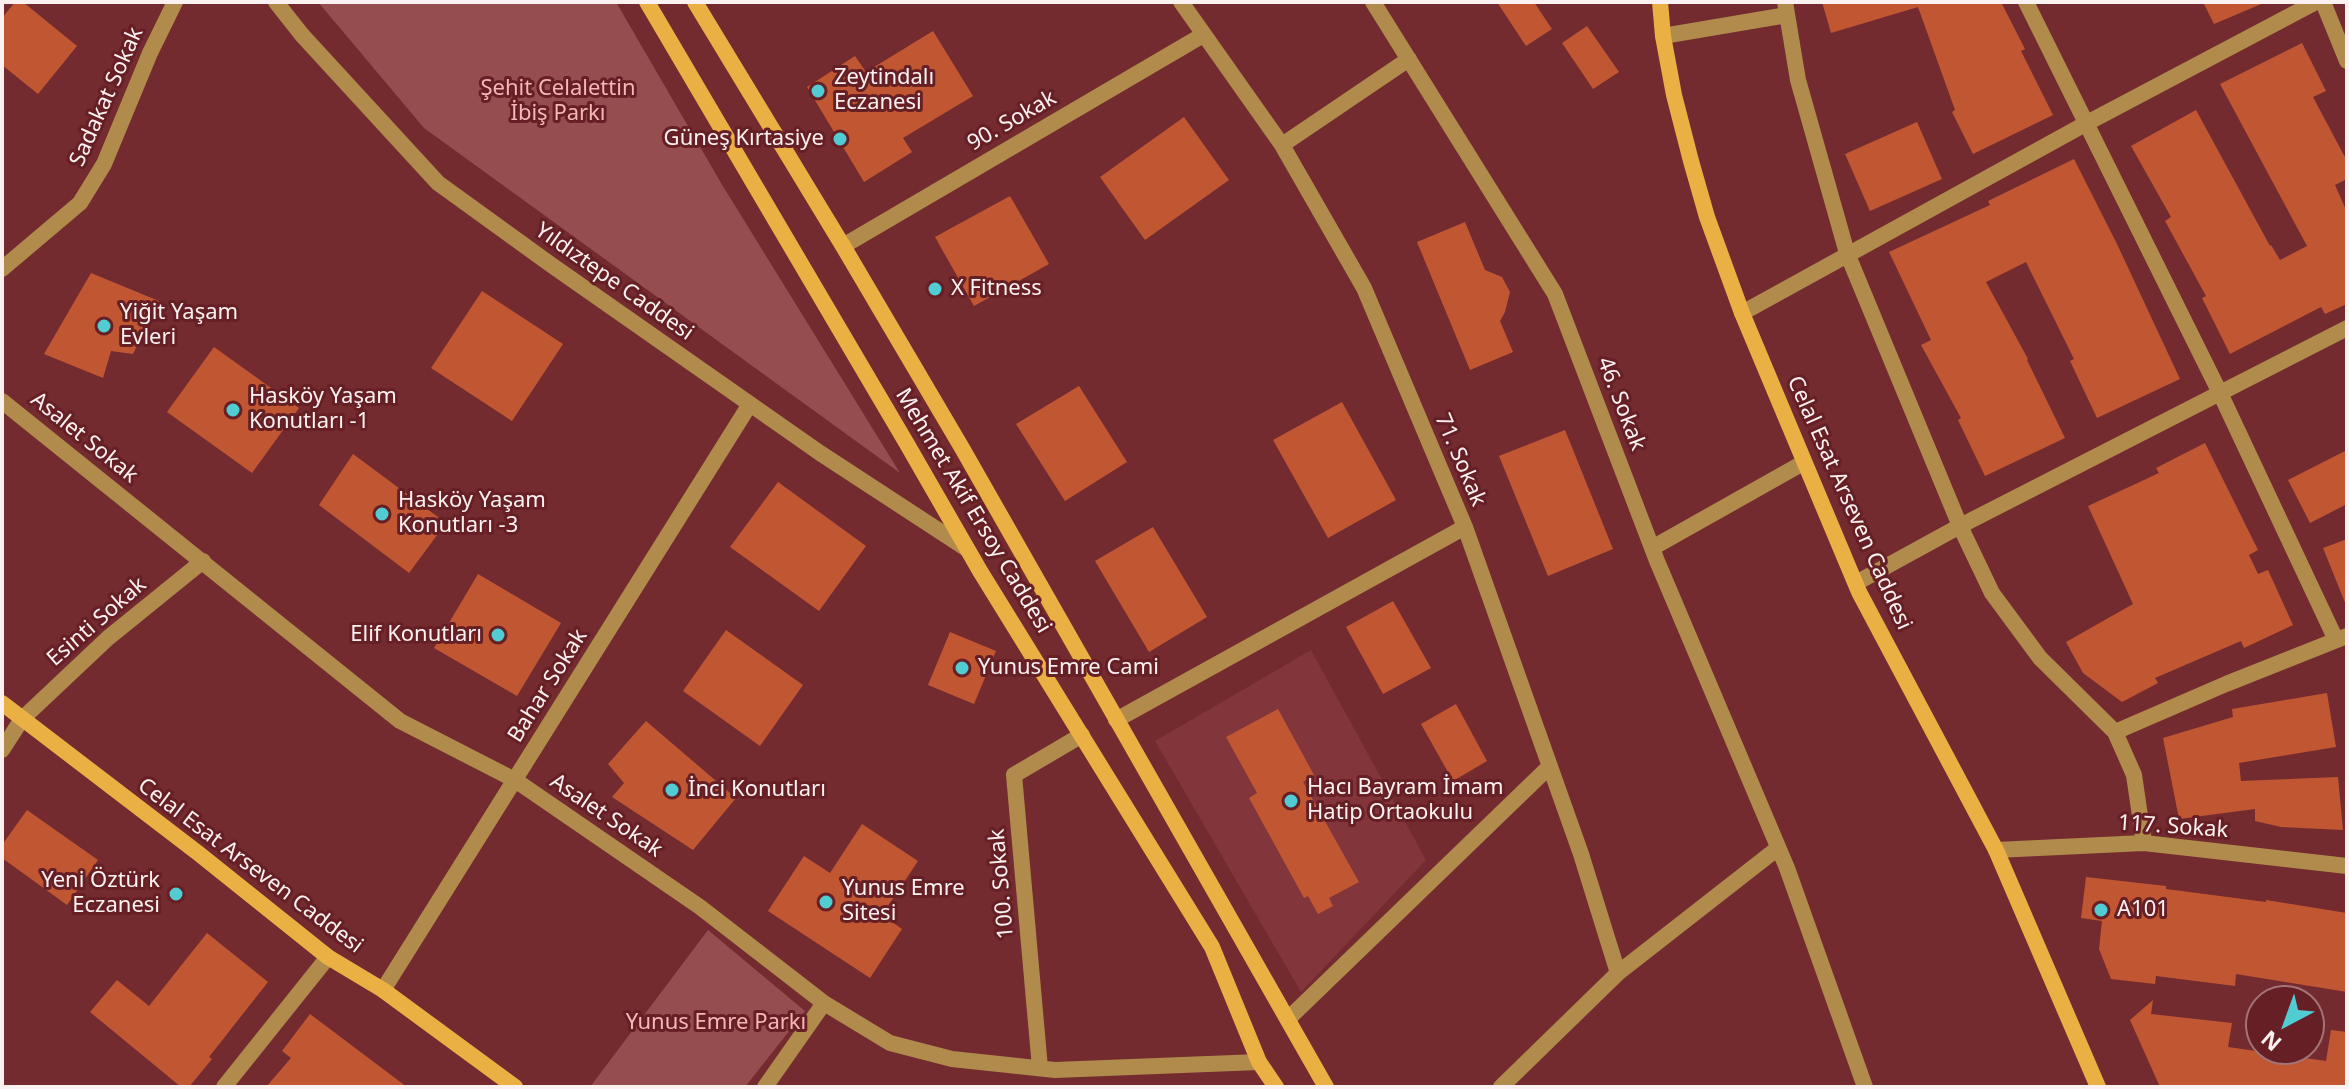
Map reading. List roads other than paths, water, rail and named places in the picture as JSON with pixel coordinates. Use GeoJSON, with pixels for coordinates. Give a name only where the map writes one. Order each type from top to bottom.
{"type":"FeatureCollection","features":[{"type":"Feature","properties":{"kind":"main road","name":"Mehmet Akif Ersoy Caddesi"},"geometry":{"type":"LineString","coordinates":[[647,2],[967,549],[1212,947],[1259,1062],[1276,1087]]}},
{"type":"Feature","properties":{"kind":"main road","name":"Mehmet Akif Ersoy Caddesi"},"geometry":{"type":"LineString","coordinates":[[695,2],[843,246],[1002,518],[1326,1087]]}},
{"type":"Feature","properties":{"kind":"main road","name":"Celal Esat Arseven Caddesi"},"geometry":{"type":"LineString","coordinates":[[1660,2],[1674,95],[1691,161],[1707,217],[1742,313],[1856,583],[1996,850],[2098,1087]]}},
{"type":"Feature","properties":{"kind":"main road","name":"Celal Esat Arseven Caddesi"},"geometry":{"type":"LineString","coordinates":[[2,703],[328,957],[383,990],[515,1087]]}},
{"type":"Feature","properties":{"kind":"street","name":"Sadakat Sokak"},"geometry":{"type":"LineString","coordinates":[[2,269],[80,203],[104,164],[150,53],[175,2]]}},
{"type":"Feature","properties":{"kind":"street","name":"Yıldıztepe Caddesi"},"geometry":{"type":"LineString","coordinates":[[276,2],[302,35],[438,183],[820,453],[967,549]]}},
{"type":"Feature","properties":{"kind":"street","name":"71. Sokak"},"geometry":{"type":"LineString","coordinates":[[1181,2],[1282,145],[1364,288],[1465,527],[1581,854],[1618,973]]}},
{"type":"Feature","properties":{"kind":"street","name":"46. Sokak"},"geometry":{"type":"LineString","coordinates":[[1373,2],[1555,294],[1652,548],[1778,848],[1865,1087]]}},
{"type":"Feature","properties":{"kind":"street"},"geometry":{"type":"LineString","coordinates":[[2026,2],[2342,638],[2115,732]]}},
{"type":"Feature","properties":{"kind":"street"},"geometry":{"type":"LineString","coordinates":[[1742,313],[1847,253],[2316,2]]}},
{"type":"Feature","properties":{"kind":"street"},"geometry":{"type":"LineString","coordinates":[[2323,2],[2347,61]]}},
{"type":"Feature","properties":{"kind":"street"},"geometry":{"type":"LineString","coordinates":[[1663,36],[1786,8],[1798,80],[1847,253],[1960,526],[1992,593],[2040,658],[2115,732],[2134,775],[2144,843]]}},
{"type":"Feature","properties":{"kind":"street","name":"90. Sokak"},"geometry":{"type":"LineString","coordinates":[[843,246],[1203,35]]}},
{"type":"Feature","properties":{"kind":"street"},"geometry":{"type":"LineString","coordinates":[[1282,145],[1409,59]]}},
{"type":"Feature","properties":{"kind":"street"},"geometry":{"type":"LineString","coordinates":[[1856,583],[1960,526],[2347,328]]}},
{"type":"Feature","properties":{"kind":"street","name":"Asalet Sokak"},"geometry":{"type":"LineString","coordinates":[[2,401],[400,721],[515,780],[700,907],[824,1003],[890,1043],[952,1059],[1055,1070],[1259,1062]]}},
{"type":"Feature","properties":{"kind":"street","name":"Bahar Sokak"},"geometry":{"type":"LineString","coordinates":[[383,990],[750,404]]}},
{"type":"Feature","properties":{"kind":"street"},"geometry":{"type":"LineString","coordinates":[[1652,548],[1803,463]]}},
{"type":"Feature","properties":{"kind":"street"},"geometry":{"type":"LineString","coordinates":[[1116,720],[1465,527]]}},
{"type":"Feature","properties":{"kind":"street","name":"Esinti Sokak"},"geometry":{"type":"LineString","coordinates":[[2,750],[22,719],[108,638],[203,561]]}},
{"type":"Feature","properties":{"kind":"street","name":"100. Sokak"},"geometry":{"type":"LineString","coordinates":[[1040,1068],[1014,775],[1082,735]]}},
{"type":"Feature","properties":{"kind":"street"},"geometry":{"type":"LineString","coordinates":[[1288,1019],[1550,766]]}},
{"type":"Feature","properties":{"kind":"street","name":"117. Sokak"},"geometry":{"type":"LineString","coordinates":[[1996,850],[2144,843],[2347,866]]}},
{"type":"Feature","properties":{"kind":"street"},"geometry":{"type":"LineString","coordinates":[[1501,1087],[1618,973],[1778,848]]}},
{"type":"Feature","properties":{"kind":"street"},"geometry":{"type":"LineString","coordinates":[[224,1087],[328,957]]}},
{"type":"Feature","properties":{"kind":"street"},"geometry":{"type":"LineString","coordinates":[[765,1087],[824,1003]]}},
{"type":"Feature","properties":{"kind":"place","name":"Zeytindalı Eczanesi"},"geometry":{"type":"Point","coordinates":[818,91]}},
{"type":"Feature","properties":{"kind":"place","name":"Güneş Kırtasiye"},"geometry":{"type":"Point","coordinates":[840,139]}},
{"type":"Feature","properties":{"kind":"place","name":"X Fitness"},"geometry":{"type":"Point","coordinates":[935,289]}},
{"type":"Feature","properties":{"kind":"place","name":"Yiğit Yaşam Evleri"},"geometry":{"type":"Point","coordinates":[104,326]}},
{"type":"Feature","properties":{"kind":"place","name":"Hasköy Yaşam Konutları -1"},"geometry":{"type":"Point","coordinates":[233,410]}},
{"type":"Feature","properties":{"kind":"place","name":"Hasköy Yaşam Konutları -3"},"geometry":{"type":"Point","coordinates":[382,514]}},
{"type":"Feature","properties":{"kind":"place","name":"Elif Konutları"},"geometry":{"type":"Point","coordinates":[498,635]}},
{"type":"Feature","properties":{"kind":"place","name":"Yunus Emre Cami"},"geometry":{"type":"Point","coordinates":[962,668]}},
{"type":"Feature","properties":{"kind":"place","name":"İnci Konutları"},"geometry":{"type":"Point","coordinates":[672,790]}},
{"type":"Feature","properties":{"kind":"place","name":"Hacı Bayram İmam Hatip Ortaokulu"},"geometry":{"type":"Point","coordinates":[1291,801]}},
{"type":"Feature","properties":{"kind":"place","name":"Yeni Öztürk Eczanesi"},"geometry":{"type":"Point","coordinates":[176,894]}},
{"type":"Feature","properties":{"kind":"place","name":"Yunus Emre Sitesi"},"geometry":{"type":"Point","coordinates":[826,902]}},
{"type":"Feature","properties":{"kind":"place","name":"A101"},"geometry":{"type":"Point","coordinates":[2101,910]}},
{"type":"Feature","properties":{"kind":"park label","name":"Şehit Celalettin İbiş Parkı"},"geometry":{"type":"Point","coordinates":[558,102]}},
{"type":"Feature","properties":{"kind":"park label","name":"Yunus Emre Parkı"},"geometry":{"type":"Point","coordinates":[716,1023]}}]}
